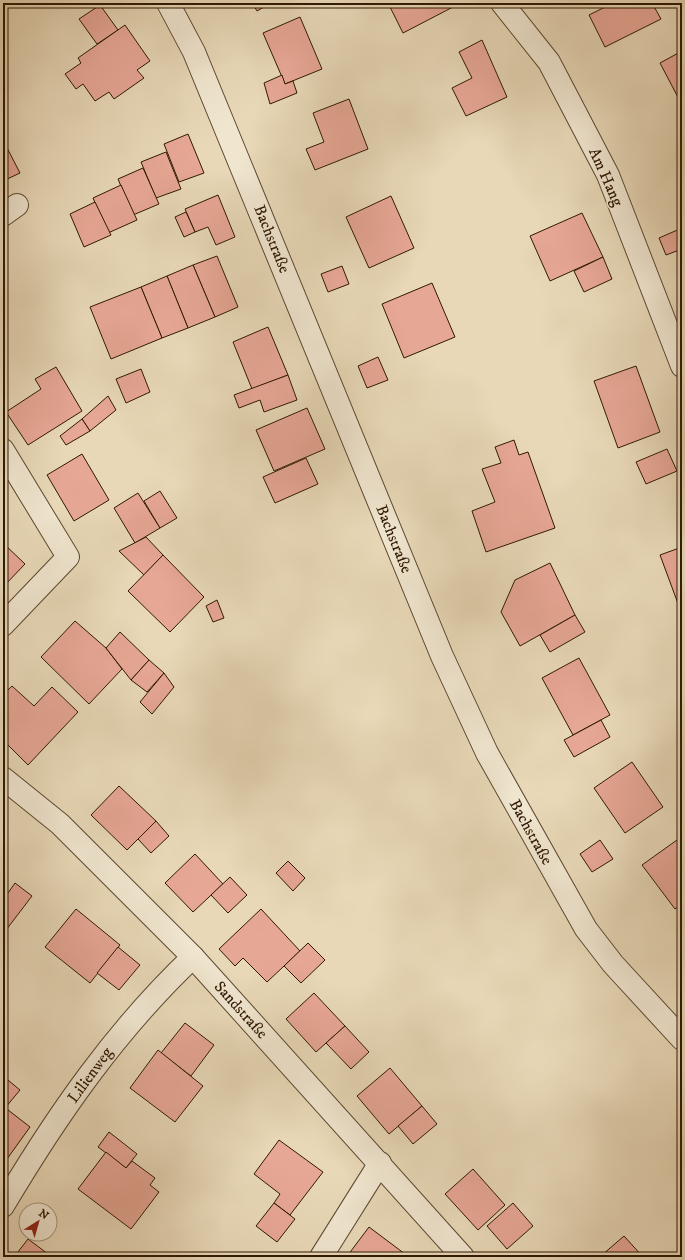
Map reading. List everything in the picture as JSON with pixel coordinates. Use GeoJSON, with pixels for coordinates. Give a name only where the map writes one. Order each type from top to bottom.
{"type":"FeatureCollection","features":[{"type":"Feature","properties":{"kind":"street","name":"Bachstraße"},"geometry":{"type":"LineString","coordinates":[[168,3],[194,52],[442,656],[487,753],[586,929],[613,964],[682,1040]]}},
{"type":"Feature","properties":{"kind":"street","name":"Am Hang"},"geometry":{"type":"LineString","coordinates":[[502,3],[549,62],[608,175],[682,366]]}},
{"type":"Feature","properties":{"kind":"street"},"geometry":{"type":"LineString","coordinates":[[3,450],[68,557],[3,625]]}},
{"type":"Feature","properties":{"kind":"street","name":"Sandstraße"},"geometry":{"type":"LineString","coordinates":[[3,778],[60,824],[193,957],[463,1257]]}},
{"type":"Feature","properties":{"kind":"street","name":"Lilienweg"},"geometry":{"type":"LineString","coordinates":[[3,1206],[62,1112],[107,1049],[159,989],[193,957]]}},
{"type":"Feature","properties":{"kind":"street"},"geometry":{"type":"LineString","coordinates":[[321,1257],[380,1164]]}},
{"type":"Feature","properties":{"kind":"building"},"geometry":{"type":"Polygon","coordinates":[[[252,3],[271,3],[257,11],[252,3]]]}},
{"type":"Feature","properties":{"kind":"building"},"geometry":{"type":"Polygon","coordinates":[[[388,3],[451,3],[453,7],[403,33],[388,3]]]}},
{"type":"Feature","properties":{"kind":"building"},"geometry":{"type":"Polygon","coordinates":[[[603,3],[652,3],[661,19],[605,47],[589,15],[605,7],[603,3]]]}},
{"type":"Feature","properties":{"kind":"building"},"geometry":{"type":"Polygon","coordinates":[[[100,5],[118,30],[97,44],[79,19],[100,5]]]}},
{"type":"Feature","properties":{"kind":"building"},"geometry":{"type":"Polygon","coordinates":[[[300,17],[322,69],[285,84],[263,33],[300,17]]]}},
{"type":"Feature","properties":{"kind":"building"},"geometry":{"type":"Polygon","coordinates":[[[125,25],[150,61],[137,70],[144,78],[114,99],[109,92],[95,101],[83,84],[76,89],[65,74],[81,63],[78,58],[125,25]]]}},
{"type":"Feature","properties":{"kind":"building"},"geometry":{"type":"Polygon","coordinates":[[[482,40],[507,97],[466,116],[452,88],[472,78],[459,52],[482,40]]]}},
{"type":"Feature","properties":{"kind":"building"},"geometry":{"type":"Polygon","coordinates":[[[682,51],[682,105],[660,63],[682,51]]]}},
{"type":"Feature","properties":{"kind":"building"},"geometry":{"type":"Polygon","coordinates":[[[282,75],[285,84],[293,81],[297,93],[270,104],[264,83],[282,75]]]}},
{"type":"Feature","properties":{"kind":"building"},"geometry":{"type":"Polygon","coordinates":[[[349,99],[368,149],[315,170],[306,149],[324,142],[313,113],[349,99]]]}},
{"type":"Feature","properties":{"kind":"building"},"geometry":{"type":"Polygon","coordinates":[[[188,134],[204,173],[179,182],[164,144],[188,134]]]}},
{"type":"Feature","properties":{"kind":"building"},"geometry":{"type":"Polygon","coordinates":[[[3,140],[20,173],[3,181],[3,140]]]}},
{"type":"Feature","properties":{"kind":"building"},"geometry":{"type":"Polygon","coordinates":[[[166,152],[181,189],[156,198],[141,162],[166,152]]]}},
{"type":"Feature","properties":{"kind":"building"},"geometry":{"type":"Polygon","coordinates":[[[143,168],[159,204],[133,215],[118,179],[143,168]]]}},
{"type":"Feature","properties":{"kind":"building"},"geometry":{"type":"Polygon","coordinates":[[[121,185],[137,220],[108,233],[93,198],[121,185]]]}},
{"type":"Feature","properties":{"kind":"building"},"geometry":{"type":"Polygon","coordinates":[[[218,195],[235,237],[216,245],[208,227],[195,232],[185,209],[218,195]]]}},
{"type":"Feature","properties":{"kind":"building"},"geometry":{"type":"Polygon","coordinates":[[[391,196],[414,248],[369,268],[346,217],[391,196]]]}},
{"type":"Feature","properties":{"kind":"building"},"geometry":{"type":"Polygon","coordinates":[[[95,202],[111,235],[84,247],[70,214],[95,202]]]}},
{"type":"Feature","properties":{"kind":"building"},"geometry":{"type":"Polygon","coordinates":[[[186,212],[195,232],[184,237],[175,217],[186,212]]]}},
{"type":"Feature","properties":{"kind":"building"},"geometry":{"type":"Polygon","coordinates":[[[582,213],[603,257],[550,281],[530,236],[582,213]]]}},
{"type":"Feature","properties":{"kind":"building"},"geometry":{"type":"Polygon","coordinates":[[[682,228],[682,249],[666,255],[659,238],[682,228]]]}},
{"type":"Feature","properties":{"kind":"building"},"geometry":{"type":"Polygon","coordinates":[[[217,256],[238,307],[215,317],[193,265],[217,256]]]}},
{"type":"Feature","properties":{"kind":"building"},"geometry":{"type":"Polygon","coordinates":[[[603,257],[612,279],[584,292],[574,271],[603,257]]]}},
{"type":"Feature","properties":{"kind":"building"},"geometry":{"type":"Polygon","coordinates":[[[193,265],[215,317],[188,328],[167,276],[193,265]]]}},
{"type":"Feature","properties":{"kind":"building"},"geometry":{"type":"Polygon","coordinates":[[[342,266],[349,284],[328,292],[321,274],[342,266]]]}},
{"type":"Feature","properties":{"kind":"building"},"geometry":{"type":"Polygon","coordinates":[[[167,276],[188,328],[162,338],[141,287],[167,276]]]}},
{"type":"Feature","properties":{"kind":"building"},"geometry":{"type":"Polygon","coordinates":[[[432,283],[455,337],[404,358],[382,304],[432,283]]]}},
{"type":"Feature","properties":{"kind":"building"},"geometry":{"type":"Polygon","coordinates":[[[141,287],[162,338],[111,359],[90,307],[141,287]]]}},
{"type":"Feature","properties":{"kind":"building"},"geometry":{"type":"Polygon","coordinates":[[[268,327],[288,375],[252,389],[233,342],[268,327]]]}},
{"type":"Feature","properties":{"kind":"building"},"geometry":{"type":"Polygon","coordinates":[[[378,357],[388,380],[367,388],[358,366],[378,357]]]}},
{"type":"Feature","properties":{"kind":"building"},"geometry":{"type":"Polygon","coordinates":[[[636,366],[660,432],[618,448],[594,381],[636,366]]]}},
{"type":"Feature","properties":{"kind":"building"},"geometry":{"type":"Polygon","coordinates":[[[56,367],[82,411],[28,445],[6,412],[41,389],[35,379],[56,367]]]}},
{"type":"Feature","properties":{"kind":"building"},"geometry":{"type":"Polygon","coordinates":[[[141,369],[150,392],[126,403],[116,379],[141,369]]]}},
{"type":"Feature","properties":{"kind":"building"},"geometry":{"type":"Polygon","coordinates":[[[288,375],[297,400],[264,412],[260,400],[239,408],[234,395],[288,375]]]}},
{"type":"Feature","properties":{"kind":"building"},"geometry":{"type":"Polygon","coordinates":[[[108,396],[116,410],[90,431],[82,419],[108,396]]]}},
{"type":"Feature","properties":{"kind":"building"},"geometry":{"type":"Polygon","coordinates":[[[307,408],[325,449],[274,471],[256,430],[307,408]]]}},
{"type":"Feature","properties":{"kind":"building"},"geometry":{"type":"Polygon","coordinates":[[[82,419],[90,431],[66,445],[60,436],[82,419]]]}},
{"type":"Feature","properties":{"kind":"building"},"geometry":{"type":"Polygon","coordinates":[[[514,440],[519,455],[528,452],[555,528],[486,552],[472,511],[495,502],[482,469],[501,463],[495,447],[514,440]]]}},
{"type":"Feature","properties":{"kind":"building"},"geometry":{"type":"Polygon","coordinates":[[[667,449],[677,471],[646,484],[636,462],[667,449]]]}},
{"type":"Feature","properties":{"kind":"building"},"geometry":{"type":"Polygon","coordinates":[[[82,454],[109,500],[74,521],[47,475],[82,454]]]}},
{"type":"Feature","properties":{"kind":"building"},"geometry":{"type":"Polygon","coordinates":[[[306,458],[318,484],[275,503],[263,477],[306,458]]]}},
{"type":"Feature","properties":{"kind":"building"},"geometry":{"type":"Polygon","coordinates":[[[160,491],[177,518],[160,528],[144,501],[160,491]]]}},
{"type":"Feature","properties":{"kind":"building"},"geometry":{"type":"Polygon","coordinates":[[[138,493],[160,528],[135,543],[114,508],[138,493]]]}},
{"type":"Feature","properties":{"kind":"building"},"geometry":{"type":"Polygon","coordinates":[[[146,537],[163,555],[144,575],[119,551],[146,537]]]}},
{"type":"Feature","properties":{"kind":"building"},"geometry":{"type":"Polygon","coordinates":[[[3,543],[25,564],[3,587],[3,543]]]}},
{"type":"Feature","properties":{"kind":"building"},"geometry":{"type":"Polygon","coordinates":[[[682,547],[682,608],[680,609],[660,555],[682,547]]]}},
{"type":"Feature","properties":{"kind":"building"},"geometry":{"type":"Polygon","coordinates":[[[163,555],[204,597],[170,632],[128,591],[163,555]]]}},
{"type":"Feature","properties":{"kind":"building"},"geometry":{"type":"Polygon","coordinates":[[[550,563],[575,615],[520,646],[501,612],[515,580],[550,563]]]}},
{"type":"Feature","properties":{"kind":"building"},"geometry":{"type":"Polygon","coordinates":[[[217,600],[224,618],[213,622],[206,606],[217,600]]]}},
{"type":"Feature","properties":{"kind":"building"},"geometry":{"type":"Polygon","coordinates":[[[575,615],[585,632],[550,652],[540,635],[575,615]]]}},
{"type":"Feature","properties":{"kind":"building"},"geometry":{"type":"Polygon","coordinates":[[[75,621],[106,648],[122,669],[89,704],[41,657],[75,621]]]}},
{"type":"Feature","properties":{"kind":"building"},"geometry":{"type":"Polygon","coordinates":[[[120,632],[149,660],[131,680],[106,648],[120,632]]]}},
{"type":"Feature","properties":{"kind":"building"},"geometry":{"type":"Polygon","coordinates":[[[579,658],[610,715],[573,735],[542,678],[579,658]]]}},
{"type":"Feature","properties":{"kind":"building"},"geometry":{"type":"Polygon","coordinates":[[[149,660],[164,673],[147,692],[131,680],[149,660]]]}},
{"type":"Feature","properties":{"kind":"building"},"geometry":{"type":"Polygon","coordinates":[[[164,673],[174,687],[152,714],[140,702],[164,673]]]}},
{"type":"Feature","properties":{"kind":"building"},"geometry":{"type":"Polygon","coordinates":[[[12,686],[34,706],[52,687],[78,712],[28,765],[3,740],[3,695],[12,686]]]}},
{"type":"Feature","properties":{"kind":"building"},"geometry":{"type":"Polygon","coordinates":[[[601,720],[610,737],[574,757],[564,740],[601,720]]]}},
{"type":"Feature","properties":{"kind":"building"},"geometry":{"type":"Polygon","coordinates":[[[632,762],[663,807],[625,833],[594,788],[632,762]]]}},
{"type":"Feature","properties":{"kind":"building"},"geometry":{"type":"Polygon","coordinates":[[[119,786],[156,821],[127,850],[91,815],[119,786]]]}},
{"type":"Feature","properties":{"kind":"building"},"geometry":{"type":"Polygon","coordinates":[[[156,821],[169,836],[151,853],[138,839],[156,821]]]}},
{"type":"Feature","properties":{"kind":"building"},"geometry":{"type":"Polygon","coordinates":[[[600,840],[613,859],[592,872],[580,854],[600,840]]]}},
{"type":"Feature","properties":{"kind":"building"},"geometry":{"type":"Polygon","coordinates":[[[677,840],[682,847],[682,904],[675,909],[642,865],[677,840]]]}},
{"type":"Feature","properties":{"kind":"building"},"geometry":{"type":"Polygon","coordinates":[[[195,854],[223,884],[193,912],[165,883],[195,854]]]}},
{"type":"Feature","properties":{"kind":"building"},"geometry":{"type":"Polygon","coordinates":[[[288,861],[305,878],[293,891],[276,873],[288,861]]]}},
{"type":"Feature","properties":{"kind":"building"},"geometry":{"type":"Polygon","coordinates":[[[230,877],[247,895],[228,913],[211,895],[230,877]]]}},
{"type":"Feature","properties":{"kind":"building"},"geometry":{"type":"Polygon","coordinates":[[[15,883],[32,896],[3,934],[3,889],[8,893],[15,883]]]}},
{"type":"Feature","properties":{"kind":"building"},"geometry":{"type":"Polygon","coordinates":[[[76,909],[120,945],[90,983],[45,947],[76,909]]]}},
{"type":"Feature","properties":{"kind":"building"},"geometry":{"type":"Polygon","coordinates":[[[261,909],[300,951],[267,982],[243,958],[235,966],[219,949],[261,909]]]}},
{"type":"Feature","properties":{"kind":"building"},"geometry":{"type":"Polygon","coordinates":[[[308,943],[325,960],[301,983],[284,966],[308,943]]]}},
{"type":"Feature","properties":{"kind":"building"},"geometry":{"type":"Polygon","coordinates":[[[118,947],[140,965],[119,990],[97,973],[118,947]]]}},
{"type":"Feature","properties":{"kind":"building"},"geometry":{"type":"Polygon","coordinates":[[[314,993],[345,1026],[316,1052],[286,1019],[314,993]]]}},
{"type":"Feature","properties":{"kind":"building"},"geometry":{"type":"Polygon","coordinates":[[[185,1023],[214,1045],[191,1076],[161,1053],[185,1023]]]}},
{"type":"Feature","properties":{"kind":"building"},"geometry":{"type":"Polygon","coordinates":[[[345,1026],[369,1052],[351,1069],[326,1043],[345,1026]]]}},
{"type":"Feature","properties":{"kind":"building"},"geometry":{"type":"Polygon","coordinates":[[[158,1050],[203,1086],[175,1122],[130,1088],[158,1050]]]}},
{"type":"Feature","properties":{"kind":"building"},"geometry":{"type":"Polygon","coordinates":[[[390,1068],[422,1106],[389,1134],[357,1096],[390,1068]]]}},
{"type":"Feature","properties":{"kind":"building"},"geometry":{"type":"Polygon","coordinates":[[[3,1076],[20,1090],[5,1108],[3,1106],[3,1076]]]}},
{"type":"Feature","properties":{"kind":"building"},"geometry":{"type":"Polygon","coordinates":[[[3,1106],[30,1127],[7,1159],[3,1156],[3,1106]]]}},
{"type":"Feature","properties":{"kind":"building"},"geometry":{"type":"Polygon","coordinates":[[[422,1106],[437,1124],[413,1144],[398,1126],[422,1106]]]}},
{"type":"Feature","properties":{"kind":"building"},"geometry":{"type":"Polygon","coordinates":[[[109,1132],[137,1154],[126,1168],[98,1147],[109,1132]]]}},
{"type":"Feature","properties":{"kind":"building"},"geometry":{"type":"Polygon","coordinates":[[[279,1140],[323,1172],[290,1215],[274,1203],[280,1194],[254,1174],[279,1140]]]}},
{"type":"Feature","properties":{"kind":"building"},"geometry":{"type":"Polygon","coordinates":[[[106,1152],[126,1168],[132,1161],[155,1178],[150,1185],[159,1192],[131,1229],[78,1189],[106,1152]]]}},
{"type":"Feature","properties":{"kind":"building"},"geometry":{"type":"Polygon","coordinates":[[[473,1169],[505,1205],[478,1230],[445,1194],[473,1169]]]}},
{"type":"Feature","properties":{"kind":"building"},"geometry":{"type":"Polygon","coordinates":[[[274,1203],[295,1219],[277,1242],[256,1226],[274,1203]]]}},
{"type":"Feature","properties":{"kind":"building"},"geometry":{"type":"Polygon","coordinates":[[[513,1203],[533,1226],[507,1249],[487,1226],[513,1203]]]}},
{"type":"Feature","properties":{"kind":"building"},"geometry":{"type":"Polygon","coordinates":[[[369,1227],[409,1257],[351,1257],[348,1255],[369,1227]]]}},
{"type":"Feature","properties":{"kind":"building"},"geometry":{"type":"Polygon","coordinates":[[[624,1236],[643,1257],[603,1257],[602,1255],[624,1236]]]}},
{"type":"Feature","properties":{"kind":"building"},"geometry":{"type":"Polygon","coordinates":[[[26,1242],[32,1242],[52,1257],[14,1257],[26,1242]]]}}]}
